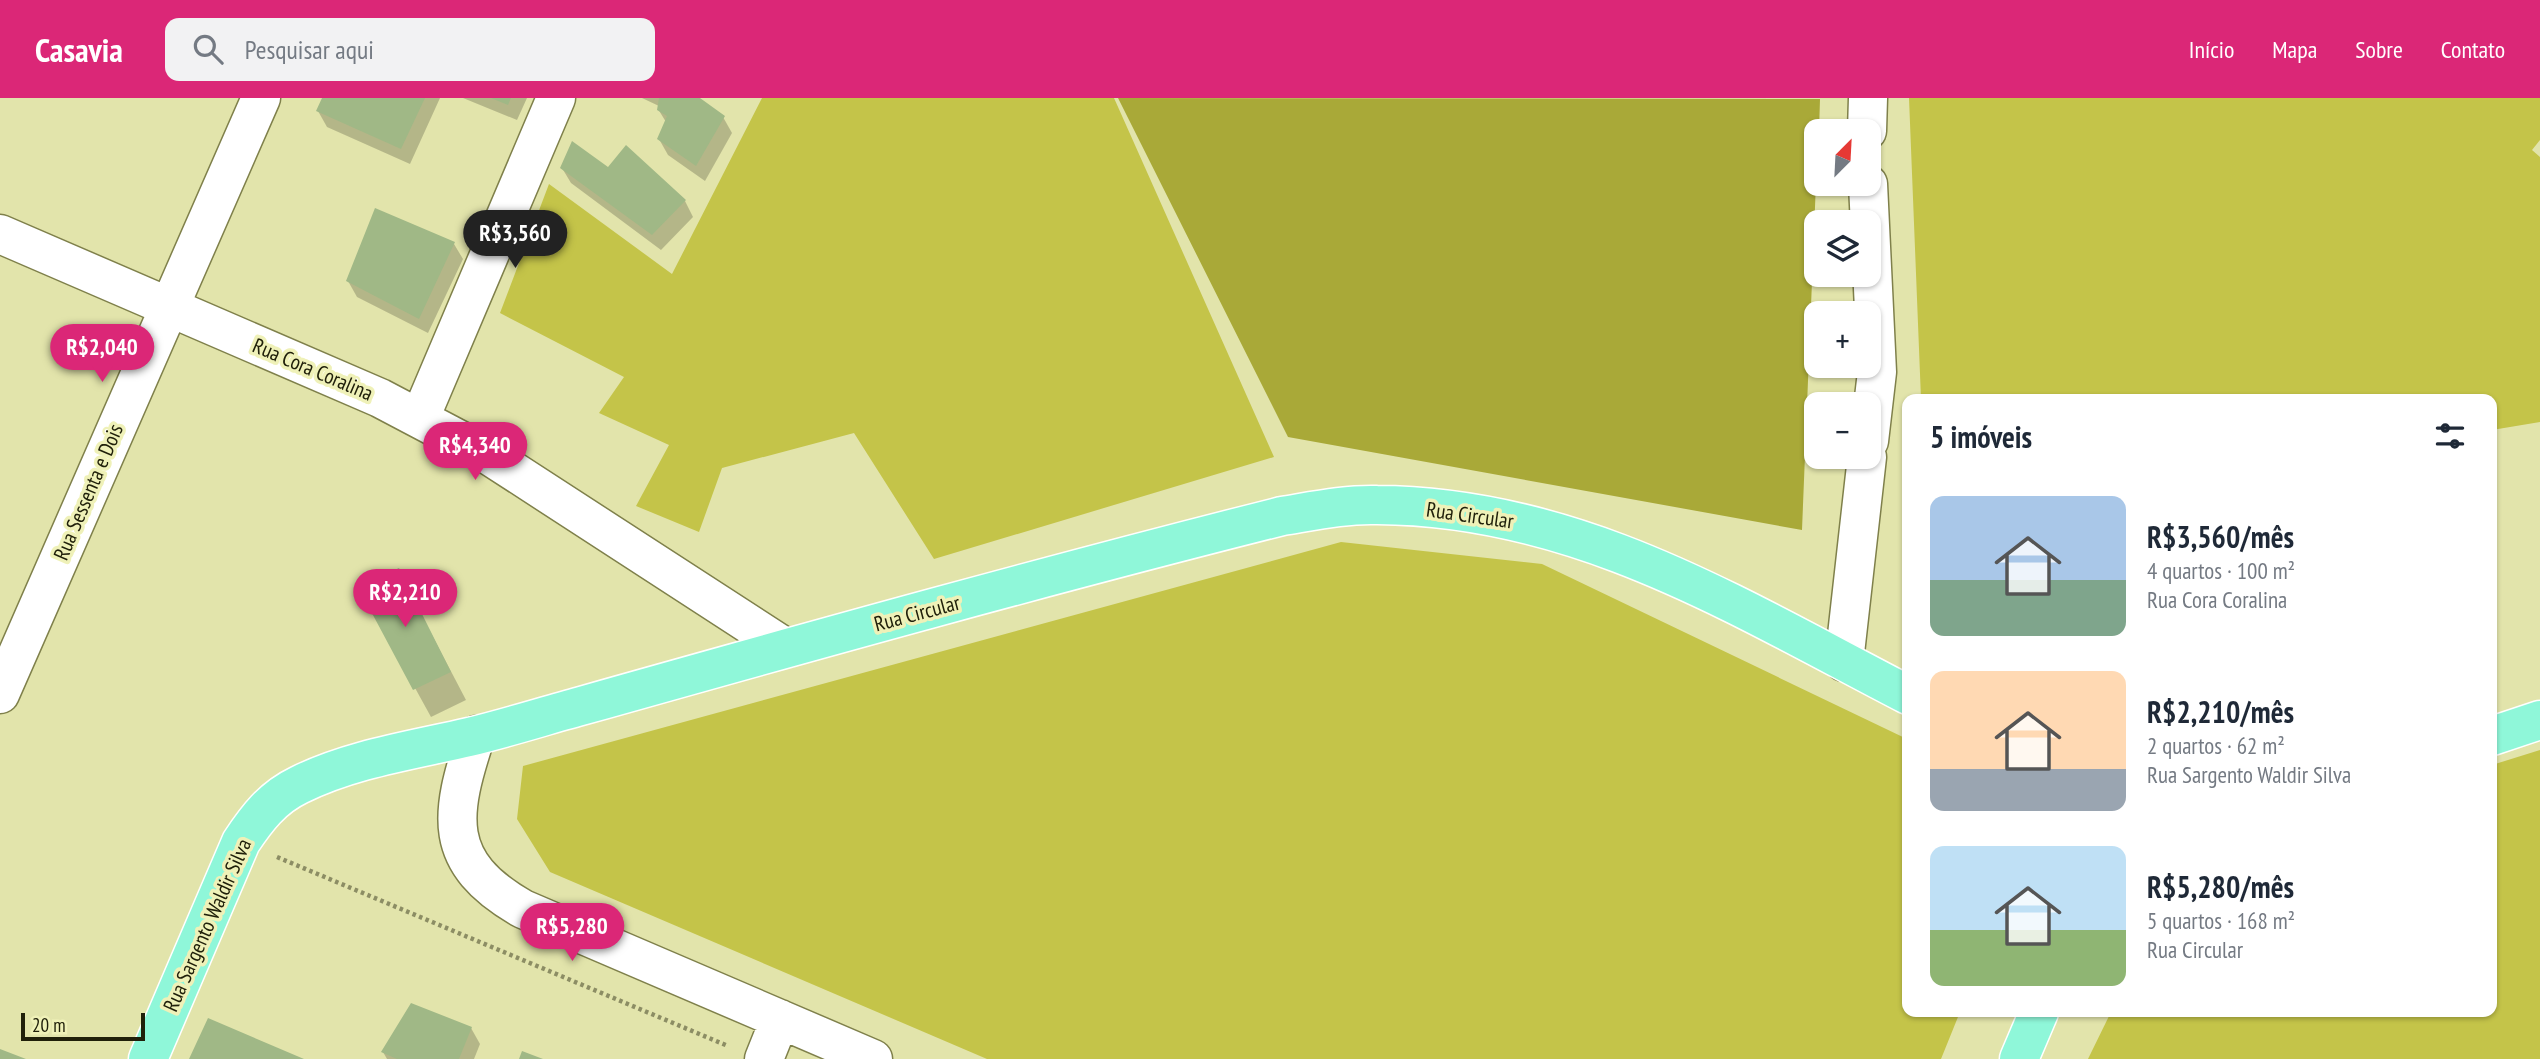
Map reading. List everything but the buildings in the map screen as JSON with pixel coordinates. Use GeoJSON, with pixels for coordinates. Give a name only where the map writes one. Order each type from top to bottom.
{"type":"FeatureCollection","features":[{"type":"Feature","properties":{"kind":"main road","name":"Rua Circular"},"geometry":{"type":"LineString","coordinates":[[476,735],[786,648],[1270,519],[1327,509],[1377,505],[1453,510],[1518,521],[1571,535],[1630,556],[1692,583],[1902,692]]}},
{"type":"Feature","properties":{"kind":"main road"},"geometry":{"type":"LineString","coordinates":[[2497,734],[2540,720]]}},
{"type":"Feature","properties":{"kind":"main road","name":"Rua Sargento Waldir Silva"},"geometry":{"type":"LineString","coordinates":[[148,1059],[241,842],[276,798],[332,771],[378,757],[476,735]]}},
{"type":"Feature","properties":{"kind":"main road"},"geometry":{"type":"LineString","coordinates":[[2019,1059],[2037,1017]]}},
{"type":"Feature","properties":{"kind":"street","name":"Rua Sessenta e Dois"},"geometry":{"type":"LineString","coordinates":[[0,694],[261,98]]}},
{"type":"Feature","properties":{"kind":"street"},"geometry":{"type":"LineString","coordinates":[[420,418],[556,98]]}},
{"type":"Feature","properties":{"kind":"street"},"geometry":{"type":"LineString","coordinates":[[1867,119],[1868,98]]}},
{"type":"Feature","properties":{"kind":"street"},"geometry":{"type":"LineString","coordinates":[[1869,196],[1877,372],[1875,392]]}},
{"type":"Feature","properties":{"kind":"street","name":"Rua Cora Coralina"},"geometry":{"type":"LineString","coordinates":[[0,234],[380,398],[420,418],[490,456],[786,648]]}},
{"type":"Feature","properties":{"kind":"street"},"geometry":{"type":"LineString","coordinates":[[1844,662],[1866,469]]}},
{"type":"Feature","properties":{"kind":"street"},"geometry":{"type":"LineString","coordinates":[[476,735],[461,779],[457,827],[462,849],[472,868],[488,886],[533,914],[873,1059]]}},
{"type":"Feature","properties":{"kind":"street"},"geometry":{"type":"LineString","coordinates":[[749,1054],[780,1019]]}},
{"type":"Feature","properties":{"kind":"path"},"geometry":{"type":"LineString","coordinates":[[241,842],[749,1054]]}},
{"type":"Feature","properties":{"kind":"shaded area"},"geometry":{"type":"Polygon","coordinates":[[[762,98],[1114,98],[1274,457],[934,559],[854,433],[722,468],[699,532],[636,506],[669,445],[599,413],[624,377],[500,313],[549,184],[672,274],[762,98]]]}},
{"type":"Feature","properties":{"kind":"shaded area"},"geometry":{"type":"Polygon","coordinates":[[[1118,98],[1820,99],[1819,119],[1804,119],[1804,196],[1815,196],[1815,210],[1804,210],[1804,287],[1812,287],[1811,301],[1804,301],[1804,378],[1808,378],[1808,392],[1804,392],[1802,530],[1288,437],[1118,98]]]}},
{"type":"Feature","properties":{"kind":"shaded area"},"geometry":{"type":"Polygon","coordinates":[[[1909,98],[2540,98],[2540,140],[2532,150],[2540,157],[2540,422],[2497,429],[2497,394],[1921,394],[1909,98]]]}},
{"type":"Feature","properties":{"kind":"shaded area"},"geometry":{"type":"Polygon","coordinates":[[[1341,542],[1542,564],[1902,737],[1902,1017],[1958,1017],[1941,1059],[987,1059],[550,872],[517,819],[523,766],[1341,542]]]}},
{"type":"Feature","properties":{"kind":"shaded area"},"geometry":{"type":"Polygon","coordinates":[[[2540,750],[2540,1059],[2088,1059],[2109,1017],[2497,1017],[2497,763],[2540,750]]]}}]}
